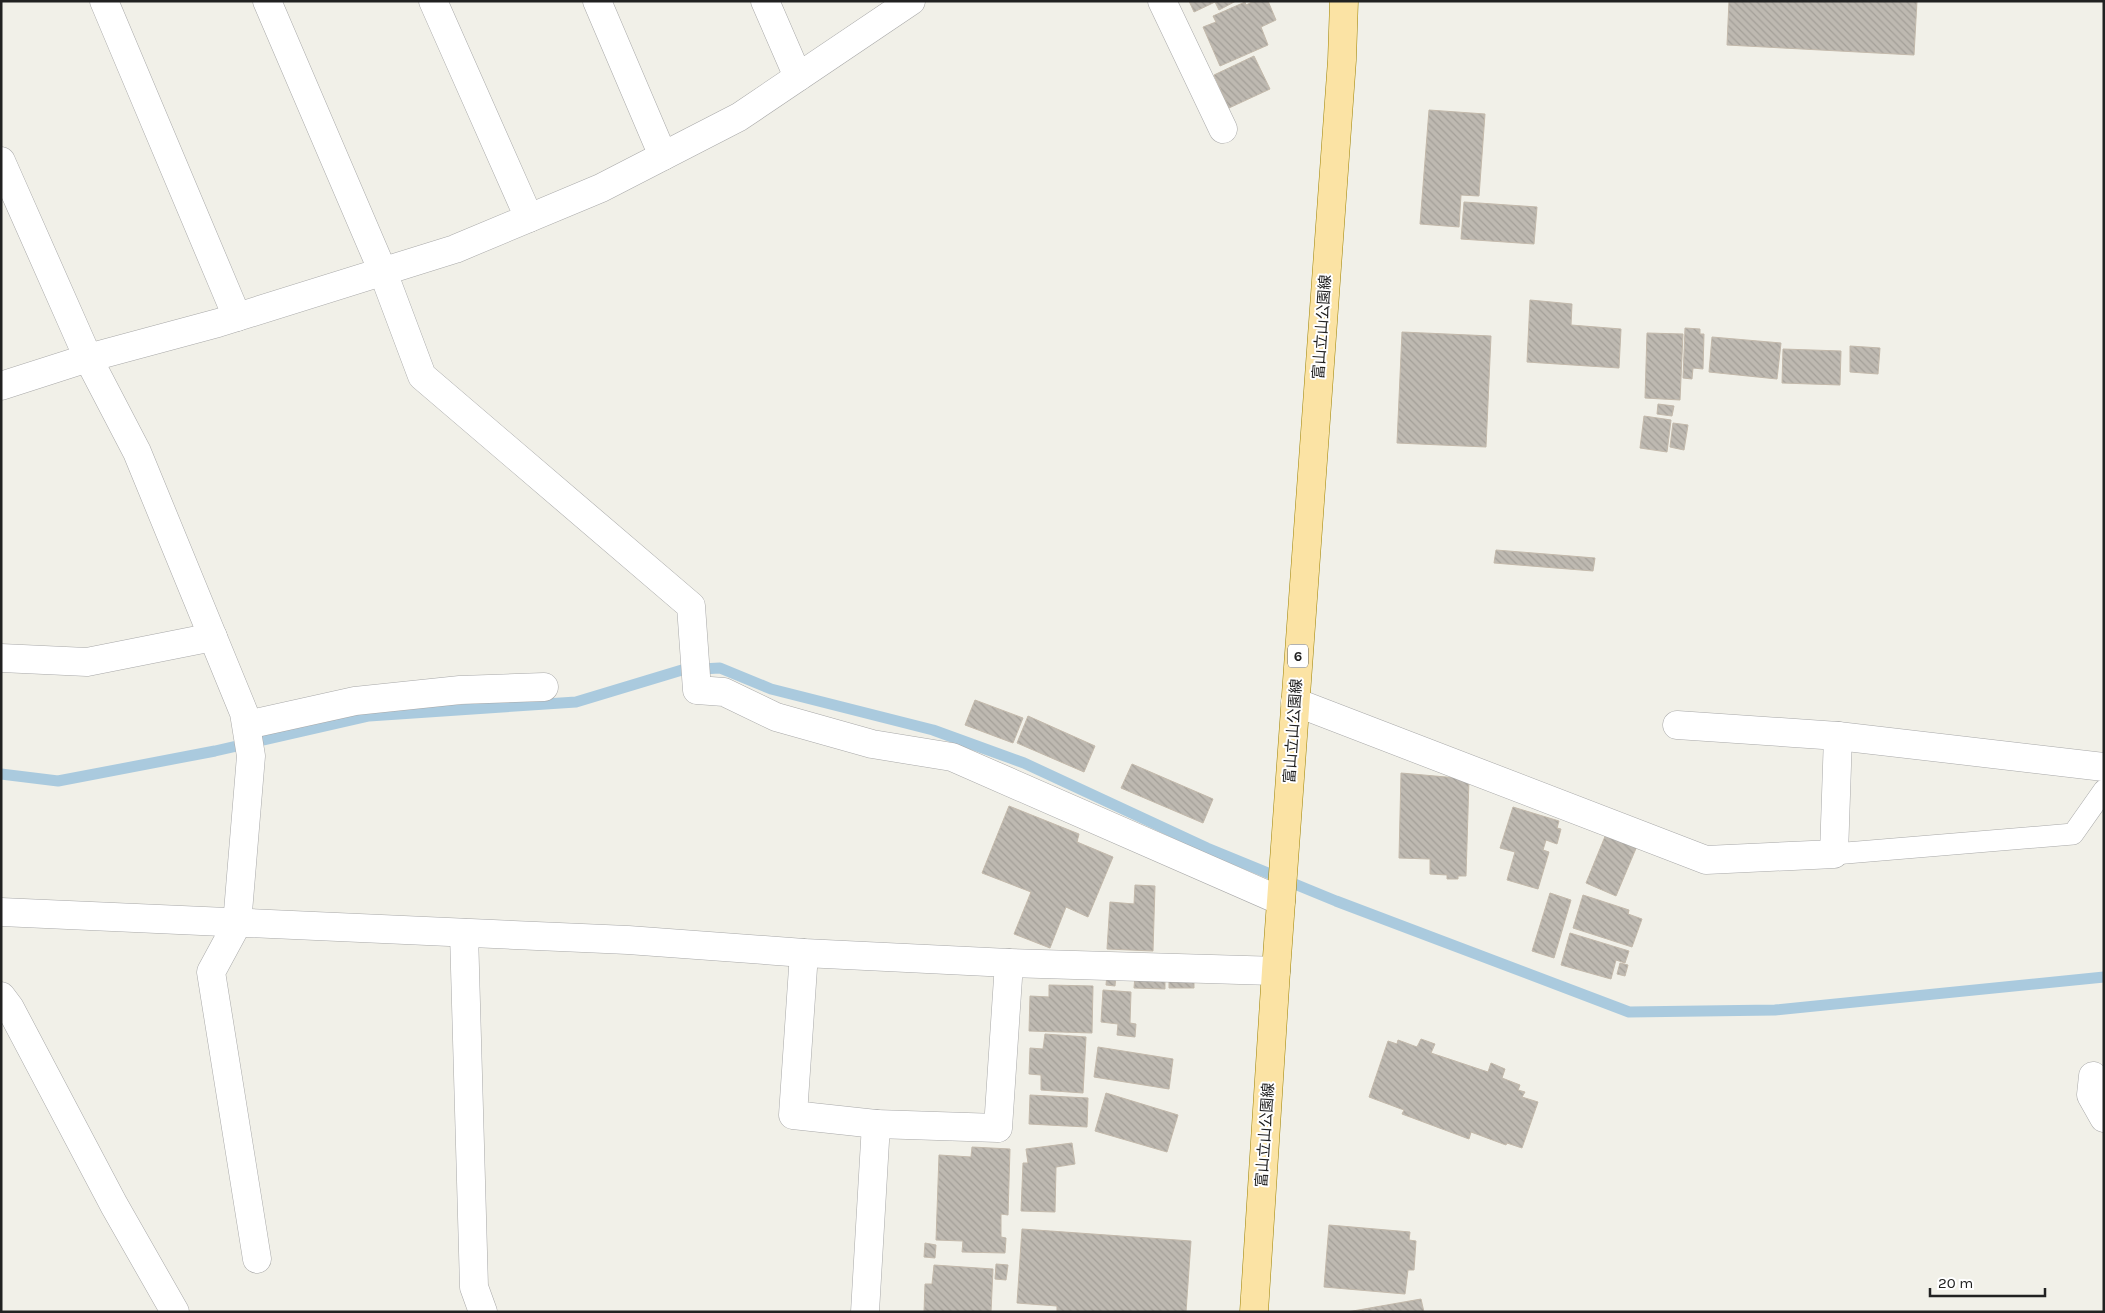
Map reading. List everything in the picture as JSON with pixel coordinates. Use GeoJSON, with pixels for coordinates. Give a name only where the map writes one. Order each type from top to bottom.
{"type":"FeatureCollection","features":[{"type":"Feature","properties":{"kind":"main road","name":"富山立山公園線"},"geometry":{"type":"LineString","coordinates":[[1254,1312],[1276,971],[1342,60],[1344,1]]}},
{"type":"Feature","properties":{"kind":"street"},"geometry":{"type":"LineString","coordinates":[[104,1],[237,317]]}},
{"type":"Feature","properties":{"kind":"street"},"geometry":{"type":"LineString","coordinates":[[267,1],[383,272],[422,376],[691,606],[697,690],[724,692],[776,717],[872,744],[952,757],[1281,901]]}},
{"type":"Feature","properties":{"kind":"street"},"geometry":{"type":"LineString","coordinates":[[433,1],[528,218]]}},
{"type":"Feature","properties":{"kind":"street"},"geometry":{"type":"LineString","coordinates":[[597,1],[663,156]]}},
{"type":"Feature","properties":{"kind":"street"},"geometry":{"type":"LineString","coordinates":[[765,1],[798,77]]}},
{"type":"Feature","properties":{"kind":"street"},"geometry":{"type":"LineString","coordinates":[[1,386],[88,358],[237,317],[455,250],[601,188],[738,117],[911,1]]}},
{"type":"Feature","properties":{"kind":"street"},"geometry":{"type":"LineString","coordinates":[[1162,1],[1223,129]]}},
{"type":"Feature","properties":{"kind":"street"},"geometry":{"type":"LineString","coordinates":[[1,161],[88,358],[137,452],[247,724],[250,756],[236,924],[211,972],[258,1259]]}},
{"type":"Feature","properties":{"kind":"street"},"geometry":{"type":"LineString","coordinates":[[1,658],[87,662],[213,637]]}},
{"type":"Feature","properties":{"kind":"street"},"geometry":{"type":"LineString","coordinates":[[247,724],[355,701],[460,690],[544,687]]}},
{"type":"Feature","properties":{"kind":"street"},"geometry":{"type":"LineString","coordinates":[[1295,702],[1706,860],[1834,854],[1838,736]]}},
{"type":"Feature","properties":{"kind":"street"},"geometry":{"type":"LineString","coordinates":[[1677,725],[1838,736],[2104,767]]}},
{"type":"Feature","properties":{"kind":"street"},"geometry":{"type":"LineString","coordinates":[[1,912],[236,924],[628,940],[804,953],[1009,963],[1276,971]]}},
{"type":"Feature","properties":{"kind":"street"},"geometry":{"type":"LineString","coordinates":[[464,934],[474,1287],[483,1312]]}},
{"type":"Feature","properties":{"kind":"street"},"geometry":{"type":"LineString","coordinates":[[804,953],[793,1115],[876,1124],[998,1128],[1009,963]]}},
{"type":"Feature","properties":{"kind":"street"},"geometry":{"type":"LineString","coordinates":[[1,996],[10,1008],[114,1205],[175,1312]]}},
{"type":"Feature","properties":{"kind":"street"},"geometry":{"type":"LineString","coordinates":[[2093,1076],[2091,1095],[2104,1118]]}},
{"type":"Feature","properties":{"kind":"street"},"geometry":{"type":"LineString","coordinates":[[865,1312],[876,1124]]}},
{"type":"Feature","properties":{"kind":"lane"},"geometry":{"type":"LineString","coordinates":[[1834,854],[2073,834],[2104,790]]}},
{"type":"Feature","properties":{"kind":"building"},"geometry":{"type":"Polygon","coordinates":[[[1189,1],[1236,1],[1219,10],[1215,2],[1194,12],[1189,1]]]}},
{"type":"Feature","properties":{"kind":"building"},"geometry":{"type":"Polygon","coordinates":[[[1254,1],[1268,1],[1276,20],[1261,27],[1268,45],[1220,66],[1203,27],[1216,22],[1213,16],[1245,2],[1246,5],[1254,1]]]}},
{"type":"Feature","properties":{"kind":"building"},"geometry":{"type":"Polygon","coordinates":[[[1729,1],[1917,1],[1914,55],[1727,45],[1729,1]]]}},
{"type":"Feature","properties":{"kind":"building"},"geometry":{"type":"Polygon","coordinates":[[[1254,56],[1270,89],[1229,108],[1214,75],[1254,56]]]}},
{"type":"Feature","properties":{"kind":"building"},"geometry":{"type":"Polygon","coordinates":[[[1429,110],[1485,114],[1479,196],[1461,195],[1459,227],[1420,224],[1429,110]]]}},
{"type":"Feature","properties":{"kind":"building"},"geometry":{"type":"Polygon","coordinates":[[[1464,202],[1537,207],[1534,244],[1461,239],[1464,202]]]}},
{"type":"Feature","properties":{"kind":"building"},"geometry":{"type":"Polygon","coordinates":[[[1530,300],[1572,304],[1571,325],[1621,329],[1619,368],[1527,362],[1530,300]]]}},
{"type":"Feature","properties":{"kind":"building"},"geometry":{"type":"Polygon","coordinates":[[[1685,328],[1700,329],[1700,334],[1704,334],[1703,369],[1693,368],[1692,379],[1683,378],[1685,328]]]}},
{"type":"Feature","properties":{"kind":"building"},"geometry":{"type":"Polygon","coordinates":[[[1402,332],[1491,336],[1486,447],[1397,443],[1402,332]]]}},
{"type":"Feature","properties":{"kind":"building"},"geometry":{"type":"Polygon","coordinates":[[[1647,333],[1683,334],[1680,400],[1645,398],[1647,333]]]}},
{"type":"Feature","properties":{"kind":"building"},"geometry":{"type":"Polygon","coordinates":[[[1712,337],[1781,343],[1777,379],[1709,372],[1712,337]]]}},
{"type":"Feature","properties":{"kind":"building"},"geometry":{"type":"Polygon","coordinates":[[[1850,346],[1880,348],[1878,374],[1850,372],[1850,346]]]}},
{"type":"Feature","properties":{"kind":"building"},"geometry":{"type":"Polygon","coordinates":[[[1783,349],[1841,351],[1840,385],[1782,383],[1783,349]]]}},
{"type":"Feature","properties":{"kind":"building"},"geometry":{"type":"Polygon","coordinates":[[[1658,404],[1674,406],[1672,416],[1657,414],[1658,404]]]}},
{"type":"Feature","properties":{"kind":"building"},"geometry":{"type":"Polygon","coordinates":[[[1644,416],[1671,420],[1667,452],[1640,448],[1644,416]]]}},
{"type":"Feature","properties":{"kind":"building"},"geometry":{"type":"Polygon","coordinates":[[[1673,423],[1688,425],[1684,450],[1670,447],[1673,423]]]}},
{"type":"Feature","properties":{"kind":"building"},"geometry":{"type":"Polygon","coordinates":[[[1496,550],[1595,558],[1593,571],[1494,563],[1496,550]]]}},
{"type":"Feature","properties":{"kind":"building"},"geometry":{"type":"Polygon","coordinates":[[[975,700],[1023,718],[1013,743],[965,725],[975,700]]]}},
{"type":"Feature","properties":{"kind":"building"},"geometry":{"type":"Polygon","coordinates":[[[1028,716],[1095,746],[1084,772],[1017,743],[1028,716]]]}},
{"type":"Feature","properties":{"kind":"building"},"geometry":{"type":"Polygon","coordinates":[[[1132,764],[1213,799],[1203,823],[1121,788],[1132,764]]]}},
{"type":"Feature","properties":{"kind":"building"},"geometry":{"type":"Polygon","coordinates":[[[1401,773],[1469,779],[1466,876],[1458,876],[1458,879],[1447,879],[1447,875],[1430,874],[1430,859],[1399,858],[1401,773]]]}},
{"type":"Feature","properties":{"kind":"building"},"geometry":{"type":"Polygon","coordinates":[[[1009,806],[1079,834],[1077,842],[1113,857],[1088,917],[1066,907],[1050,948],[1014,934],[1031,892],[982,873],[1009,806]]]}},
{"type":"Feature","properties":{"kind":"building"},"geometry":{"type":"Polygon","coordinates":[[[1513,807],[1559,821],[1557,828],[1561,829],[1557,844],[1546,840],[1543,850],[1549,852],[1538,889],[1507,880],[1515,852],[1500,848],[1513,807]]]}},
{"type":"Feature","properties":{"kind":"building"},"geometry":{"type":"Polygon","coordinates":[[[1606,834],[1637,846],[1616,896],[1586,883],[1606,834]]]}},
{"type":"Feature","properties":{"kind":"building"},"geometry":{"type":"Polygon","coordinates":[[[1135,885],[1155,886],[1153,951],[1107,949],[1110,902],[1134,904],[1135,885]]]}},
{"type":"Feature","properties":{"kind":"building"},"geometry":{"type":"Polygon","coordinates":[[[1550,893],[1571,900],[1554,958],[1532,951],[1550,893]]]}},
{"type":"Feature","properties":{"kind":"building"},"geometry":{"type":"Polygon","coordinates":[[[1583,895],[1629,910],[1628,914],[1642,919],[1632,947],[1573,928],[1583,895]]]}},
{"type":"Feature","properties":{"kind":"building"},"geometry":{"type":"Polygon","coordinates":[[[1570,933],[1629,951],[1625,963],[1616,960],[1611,979],[1561,965],[1570,933]]]}},
{"type":"Feature","properties":{"kind":"building"},"geometry":{"type":"Polygon","coordinates":[[[1620,963],[1628,965],[1625,976],[1617,974],[1620,963]]]}},
{"type":"Feature","properties":{"kind":"building"},"geometry":{"type":"Polygon","coordinates":[[[1107,975],[1116,975],[1115,986],[1106,985],[1107,975]]]}},
{"type":"Feature","properties":{"kind":"building"},"geometry":{"type":"Polygon","coordinates":[[[1135,975],[1165,976],[1165,989],[1134,988],[1135,975]]]}},
{"type":"Feature","properties":{"kind":"building"},"geometry":{"type":"Polygon","coordinates":[[[1169,977],[1194,978],[1194,988],[1169,988],[1169,977]]]}},
{"type":"Feature","properties":{"kind":"building"},"geometry":{"type":"Polygon","coordinates":[[[1049,985],[1093,986],[1092,1033],[1029,1031],[1030,996],[1049,997],[1049,985]]]}},
{"type":"Feature","properties":{"kind":"building"},"geometry":{"type":"Polygon","coordinates":[[[1103,990],[1131,992],[1130,1023],[1136,1024],[1135,1037],[1117,1035],[1118,1024],[1101,1022],[1103,990]]]}},
{"type":"Feature","properties":{"kind":"building"},"geometry":{"type":"Polygon","coordinates":[[[1045,1034],[1086,1037],[1083,1093],[1041,1090],[1041,1075],[1029,1074],[1030,1048],[1043,1049],[1045,1034]]]}},
{"type":"Feature","properties":{"kind":"building"},"geometry":{"type":"Polygon","coordinates":[[[1421,1039],[1435,1044],[1431,1053],[1488,1072],[1491,1063],[1505,1069],[1502,1078],[1520,1085],[1518,1090],[1525,1092],[1522,1097],[1538,1102],[1522,1148],[1507,1143],[1506,1145],[1471,1132],[1469,1139],[1402,1114],[1404,1110],[1369,1097],[1388,1041],[1397,1044],[1398,1040],[1417,1047],[1421,1039]]]}},
{"type":"Feature","properties":{"kind":"building"},"geometry":{"type":"Polygon","coordinates":[[[1098,1047],[1173,1059],[1169,1089],[1094,1077],[1098,1047]]]}},
{"type":"Feature","properties":{"kind":"building"},"geometry":{"type":"Polygon","coordinates":[[[1106,1093],[1178,1115],[1167,1152],[1095,1131],[1106,1093]]]}},
{"type":"Feature","properties":{"kind":"building"},"geometry":{"type":"Polygon","coordinates":[[[1030,1095],[1088,1098],[1087,1127],[1029,1124],[1030,1095]]]}},
{"type":"Feature","properties":{"kind":"building"},"geometry":{"type":"Polygon","coordinates":[[[1072,1143],[1075,1164],[1056,1167],[1055,1212],[1021,1211],[1023,1163],[1028,1163],[1026,1149],[1072,1143]]]}},
{"type":"Feature","properties":{"kind":"building"},"geometry":{"type":"Polygon","coordinates":[[[972,1147],[1010,1149],[1008,1215],[1001,1214],[1001,1237],[1006,1238],[1005,1253],[962,1252],[963,1241],[936,1240],[939,1155],[971,1157],[972,1147]]]}},
{"type":"Feature","properties":{"kind":"building"},"geometry":{"type":"Polygon","coordinates":[[[1329,1225],[1410,1232],[1409,1240],[1416,1241],[1414,1270],[1408,1270],[1405,1294],[1324,1287],[1329,1225]]]}},
{"type":"Feature","properties":{"kind":"building"},"geometry":{"type":"Polygon","coordinates":[[[1022,1229],[1191,1241],[1186,1312],[1057,1312],[1057,1306],[1017,1303],[1022,1229]]]}},
{"type":"Feature","properties":{"kind":"building"},"geometry":{"type":"Polygon","coordinates":[[[925,1243],[936,1245],[935,1258],[924,1257],[925,1243]]]}},
{"type":"Feature","properties":{"kind":"building"},"geometry":{"type":"Polygon","coordinates":[[[996,1264],[1008,1265],[1006,1280],[995,1279],[996,1264]]]}},
{"type":"Feature","properties":{"kind":"building"},"geometry":{"type":"Polygon","coordinates":[[[934,1265],[993,1269],[991,1312],[924,1312],[925,1284],[932,1284],[934,1265]]]}},
{"type":"Feature","properties":{"kind":"building"},"geometry":{"type":"Polygon","coordinates":[[[1421,1299],[1424,1312],[1347,1312],[1421,1299]]]}},
{"type":"Feature","properties":{"kind":"waterway"},"geometry":{"type":"LineString","coordinates":[[1,774],[58,781],[215,751],[369,716],[576,702],[682,670],[720,668],[771,689],[933,730],[1024,763],[1207,848],[1336,901],[1629,1012],[1775,1010],[2104,977]]}}]}
